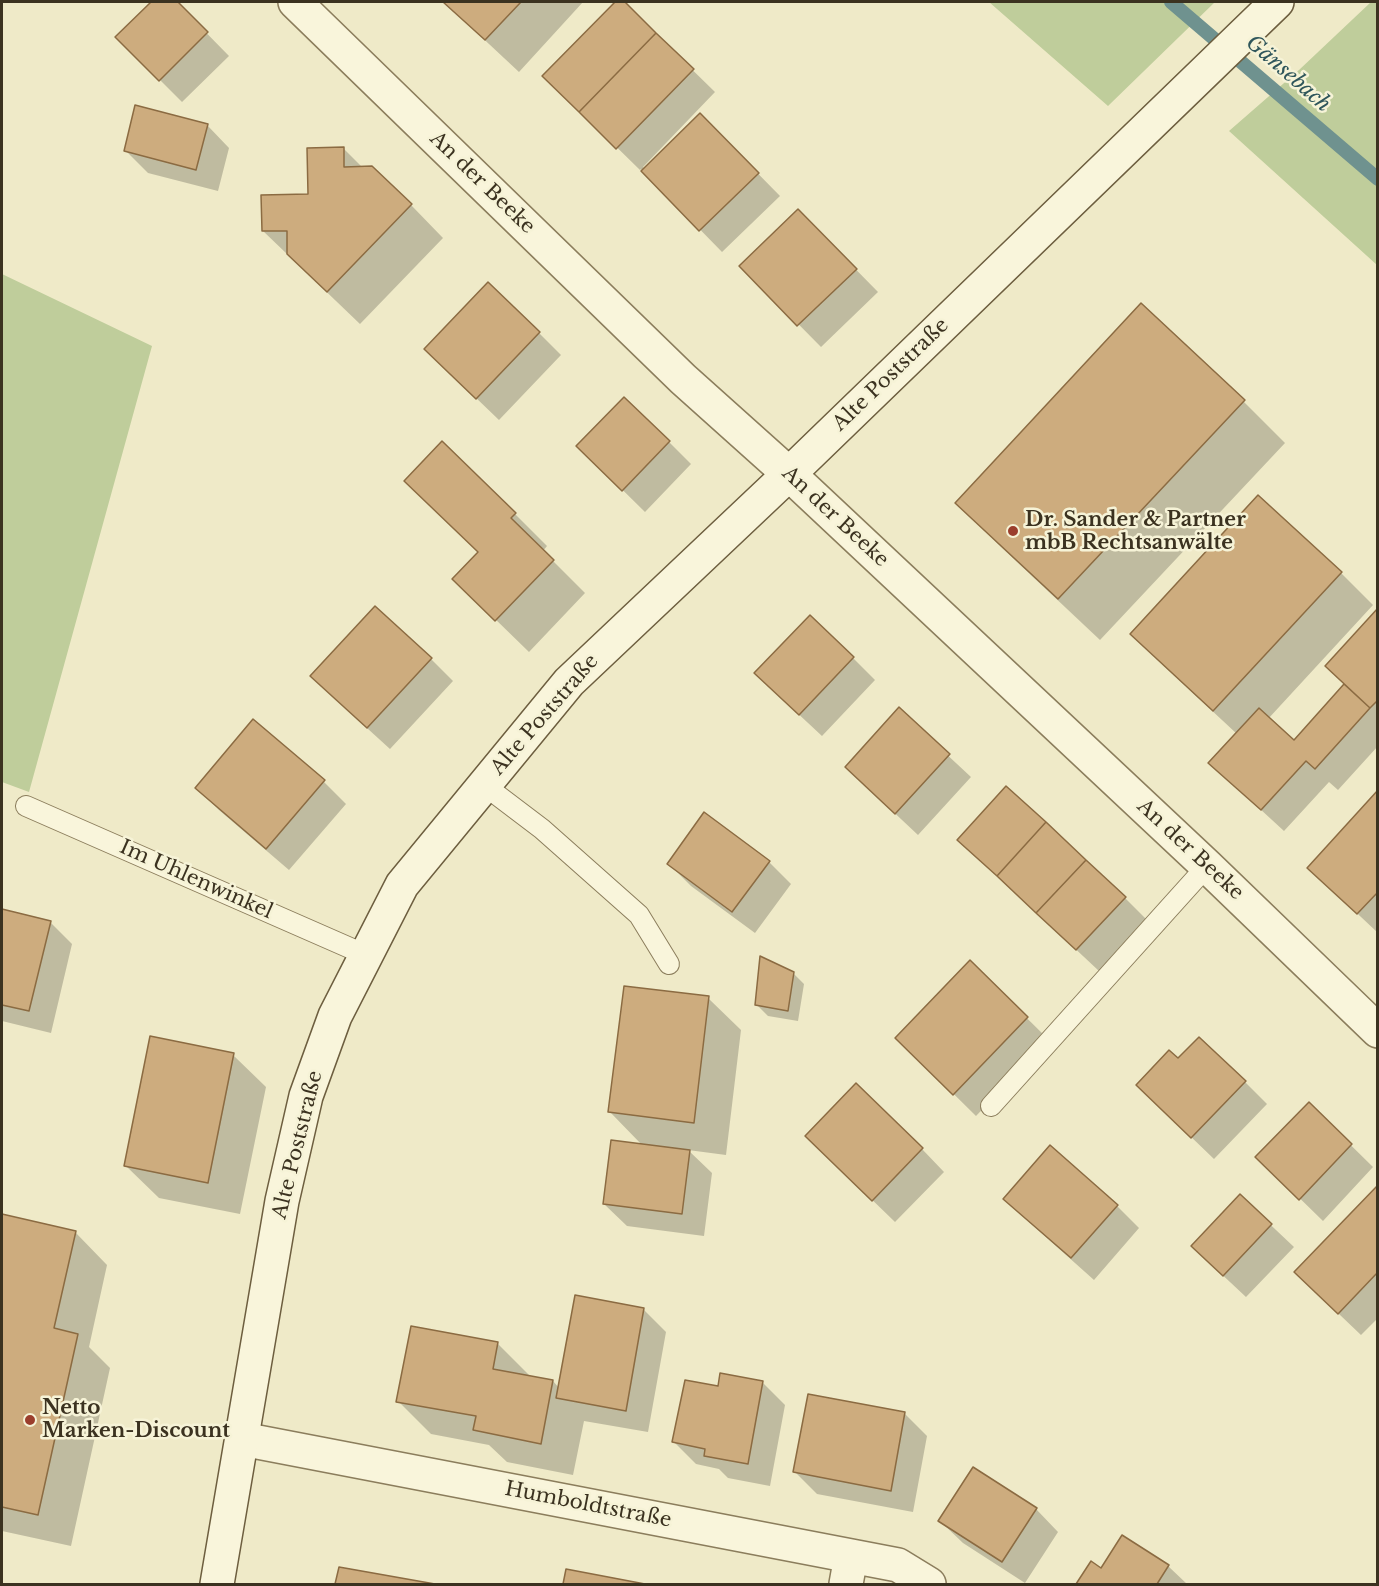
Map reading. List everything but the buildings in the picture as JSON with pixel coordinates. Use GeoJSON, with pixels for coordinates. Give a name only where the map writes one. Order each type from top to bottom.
{"type":"FeatureCollection","features":[{"type":"Feature","properties":{"kind":"street","name":"An der Beeke"},"geometry":{"type":"LineString","coordinates":[[295,2],[682,379],[789,474],[1207,866],[1377,1030]]}},
{"type":"Feature","properties":{"kind":"street","name":"Alte Poststraße"},"geometry":{"type":"LineString","coordinates":[[217,1584],[282,1201],[306,1096],[335,1016],[402,885],[569,682],[789,474],[1277,2]]}},
{"type":"Feature","properties":{"kind":"street","name":"Humboldtstraße"},"geometry":{"type":"LineString","coordinates":[[242,1438],[849,1570],[898,1565],[929,1584]]}},
{"type":"Feature","properties":{"kind":"lane"},"geometry":{"type":"LineString","coordinates":[[484,785],[542,829],[639,915],[669,964]]}},
{"type":"Feature","properties":{"kind":"lane","name":"Im Uhlenwinkel"},"geometry":{"type":"LineString","coordinates":[[26,806],[366,955]]}},
{"type":"Feature","properties":{"kind":"lane"},"geometry":{"type":"LineString","coordinates":[[991,1106],[1207,866]]}},
{"type":"Feature","properties":{"kind":"green space"},"geometry":{"type":"Polygon","coordinates":[[[989,2],[1215,2],[1108,106],[989,2]]]}},
{"type":"Feature","properties":{"kind":"green space"},"geometry":{"type":"Polygon","coordinates":[[[1371,2],[1378,2],[1377,265],[1229,131],[1299,70],[1371,2]]]}},
{"type":"Feature","properties":{"kind":"green space"},"geometry":{"type":"Polygon","coordinates":[[[2,274],[152,346],[29,792],[2,782],[2,274]]]}},
{"type":"Feature","properties":{"kind":"waterway","name":"Gänsebach"},"geometry":{"type":"LineString","coordinates":[[1171,2],[1378,179]]}},
{"type":"Feature","properties":{"kind":"place","name":"Dr. Sander & Partner mbB Rechtsanwälte"},"geometry":{"type":"Point","coordinates":[1013,531]}},
{"type":"Feature","properties":{"kind":"place","name":"Netto Marken-Discount"},"geometry":{"type":"Point","coordinates":[30,1420]}}]}
